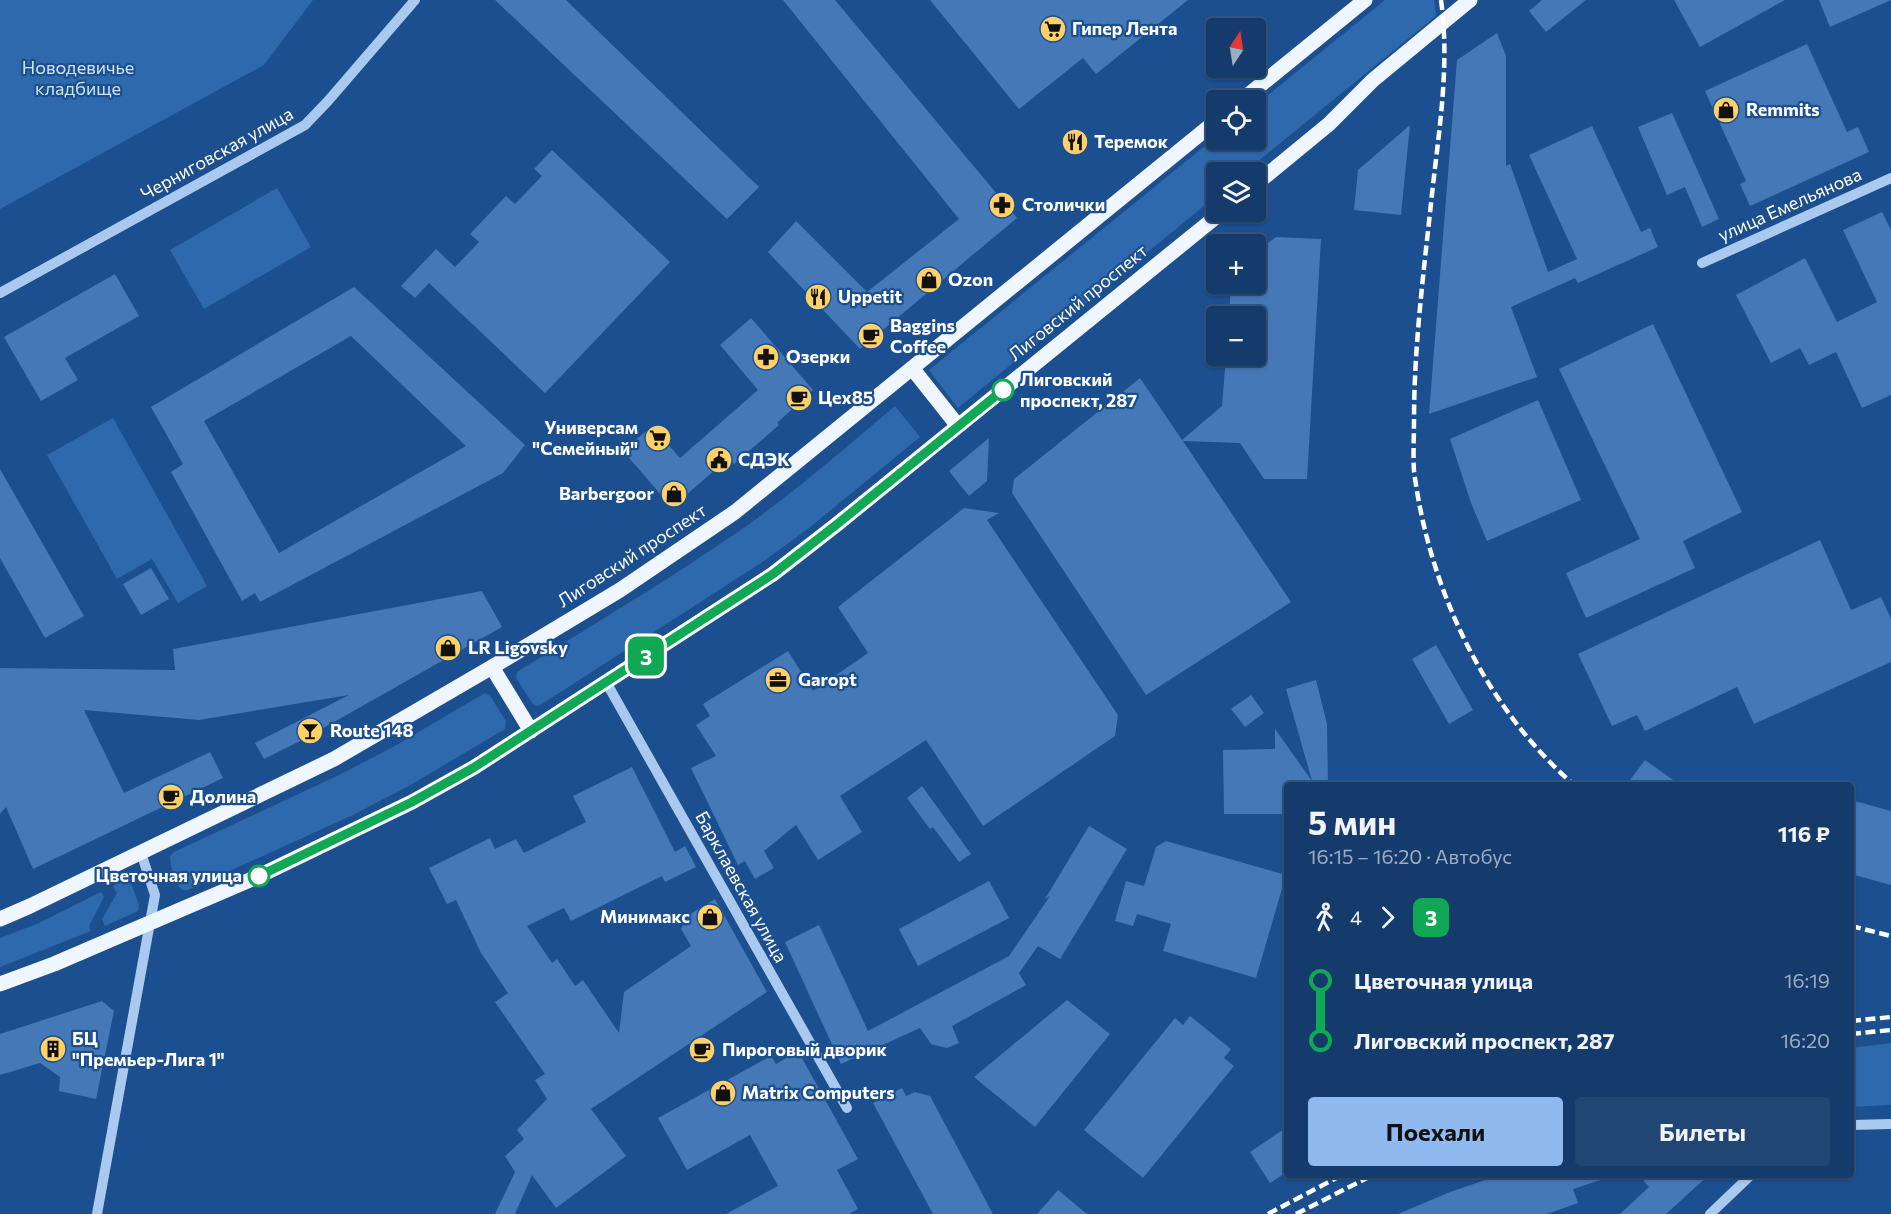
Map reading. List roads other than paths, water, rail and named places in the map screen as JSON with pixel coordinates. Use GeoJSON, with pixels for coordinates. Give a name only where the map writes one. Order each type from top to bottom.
{"type":"FeatureCollection","features":[{"type":"Feature","properties":{"kind":"main road"},"geometry":{"type":"LineString","coordinates":[[1254,90],[1365,0]]}},
{"type":"Feature","properties":{"kind":"main road"},"geometry":{"type":"LineString","coordinates":[[1266,176],[1329,124],[1373,80],[1470,0]]}},
{"type":"Feature","properties":{"kind":"main road","name":"Лиговский проспект"},"geometry":{"type":"LineString","coordinates":[[0,918],[141,853],[334,759],[620,590],[735,512],[1206,129]]}},
{"type":"Feature","properties":{"kind":"main road","name":"Лиговский проспект"},"geometry":{"type":"LineString","coordinates":[[0,984],[54,964],[257,877],[402,807],[473,768],[773,574],[1209,222]]}},
{"type":"Feature","properties":{"kind":"main road"},"geometry":{"type":"LineString","coordinates":[[912,368],[958,426]]}},
{"type":"Feature","properties":{"kind":"main road"},"geometry":{"type":"LineString","coordinates":[[492,667],[531,730]]}},
{"type":"Feature","properties":{"kind":"street","name":"Черниговская улица"},"geometry":{"type":"LineString","coordinates":[[0,293],[304,125],[328,101],[415,0]]}},
{"type":"Feature","properties":{"kind":"street","name":"улица Емельянова"},"geometry":{"type":"LineString","coordinates":[[1702,263],[1891,178]]}},
{"type":"Feature","properties":{"kind":"street","name":"Барклаевская улица"},"geometry":{"type":"LineString","coordinates":[[606,682],[846,1108]]}},
{"type":"Feature","properties":{"kind":"street"},"geometry":{"type":"LineString","coordinates":[[97,1214],[154,895],[141,853]]}},
{"type":"Feature","properties":{"kind":"street"},"geometry":{"type":"LineString","coordinates":[[1854,1125],[1891,1124]]}},
{"type":"Feature","properties":{"kind":"street"},"geometry":{"type":"LineString","coordinates":[[1710,1214],[1748,1178]]}},
{"type":"Feature","properties":{"kind":"railway"},"geometry":{"type":"LineString","coordinates":[[1441,0],[1444,73],[1414,393],[1414,471],[1421,515],[1447,601],[1488,682],[1513,719],[1541,753],[1571,782]]}},
{"type":"Feature","properties":{"kind":"railway"},"geometry":{"type":"LineString","coordinates":[[1854,927],[1891,936]]}},
{"type":"Feature","properties":{"kind":"railway"},"geometry":{"type":"LineString","coordinates":[[1854,1021],[1891,1017]]}},
{"type":"Feature","properties":{"kind":"railway"},"geometry":{"type":"LineString","coordinates":[[1854,1034],[1891,1030]]}},
{"type":"Feature","properties":{"kind":"railway"},"geometry":{"type":"LineString","coordinates":[[1268,1214],[1336,1178]]}},
{"type":"Feature","properties":{"kind":"railway"},"geometry":{"type":"LineString","coordinates":[[1296,1214],[1367,1178]]}},
{"type":"Feature","properties":{"kind":"place","name":"Гипер Лента"},"geometry":{"type":"Point","coordinates":[1053,29]}},
{"type":"Feature","properties":{"kind":"place","name":"Remmits"},"geometry":{"type":"Point","coordinates":[1726,110]}},
{"type":"Feature","properties":{"kind":"place","name":"Теремок"},"geometry":{"type":"Point","coordinates":[1075,142]}},
{"type":"Feature","properties":{"kind":"place","name":"Столички"},"geometry":{"type":"Point","coordinates":[1002,205]}},
{"type":"Feature","properties":{"kind":"place","name":"Ozon"},"geometry":{"type":"Point","coordinates":[929,280]}},
{"type":"Feature","properties":{"kind":"place","name":"Uppetit"},"geometry":{"type":"Point","coordinates":[818,297]}},
{"type":"Feature","properties":{"kind":"place","name":"Baggins Coffee"},"geometry":{"type":"Point","coordinates":[871,336]}},
{"type":"Feature","properties":{"kind":"place","name":"Озерки"},"geometry":{"type":"Point","coordinates":[766,357]}},
{"type":"Feature","properties":{"kind":"place","name":"Лиговский проспект, 287"},"geometry":{"type":"Point","coordinates":[1003,390]}},
{"type":"Feature","properties":{"kind":"place","name":"Цех85"},"geometry":{"type":"Point","coordinates":[799,398]}},
{"type":"Feature","properties":{"kind":"place","name":"Универсам \"Семейный\""},"geometry":{"type":"Point","coordinates":[658,438]}},
{"type":"Feature","properties":{"kind":"place","name":"СДЭК"},"geometry":{"type":"Point","coordinates":[719,460]}},
{"type":"Feature","properties":{"kind":"place","name":"Barbergoor"},"geometry":{"type":"Point","coordinates":[674,494]}},
{"type":"Feature","properties":{"kind":"place","name":"LR Ligovsky"},"geometry":{"type":"Point","coordinates":[448,648]}},
{"type":"Feature","properties":{"kind":"place","name":"Garopt"},"geometry":{"type":"Point","coordinates":[778,680]}},
{"type":"Feature","properties":{"kind":"place","name":"Route 148"},"geometry":{"type":"Point","coordinates":[310,731]}},
{"type":"Feature","properties":{"kind":"place","name":"Долина"},"geometry":{"type":"Point","coordinates":[171,797]}},
{"type":"Feature","properties":{"kind":"place","name":"Цветочная улица"},"geometry":{"type":"Point","coordinates":[259,876]}},
{"type":"Feature","properties":{"kind":"place","name":"Минимакс"},"geometry":{"type":"Point","coordinates":[710,917]}},
{"type":"Feature","properties":{"kind":"place","name":"БЦ \"Премьер-Лига 1\""},"geometry":{"type":"Point","coordinates":[53,1049]}},
{"type":"Feature","properties":{"kind":"place","name":"Пироговый дворик"},"geometry":{"type":"Point","coordinates":[702,1050]}},
{"type":"Feature","properties":{"kind":"place","name":"Matrix Computers"},"geometry":{"type":"Point","coordinates":[723,1093]}},
{"type":"Feature","properties":{"kind":"park label","name":"Новодевичье кладбище"},"geometry":{"type":"Point","coordinates":[78,78]}}]}
